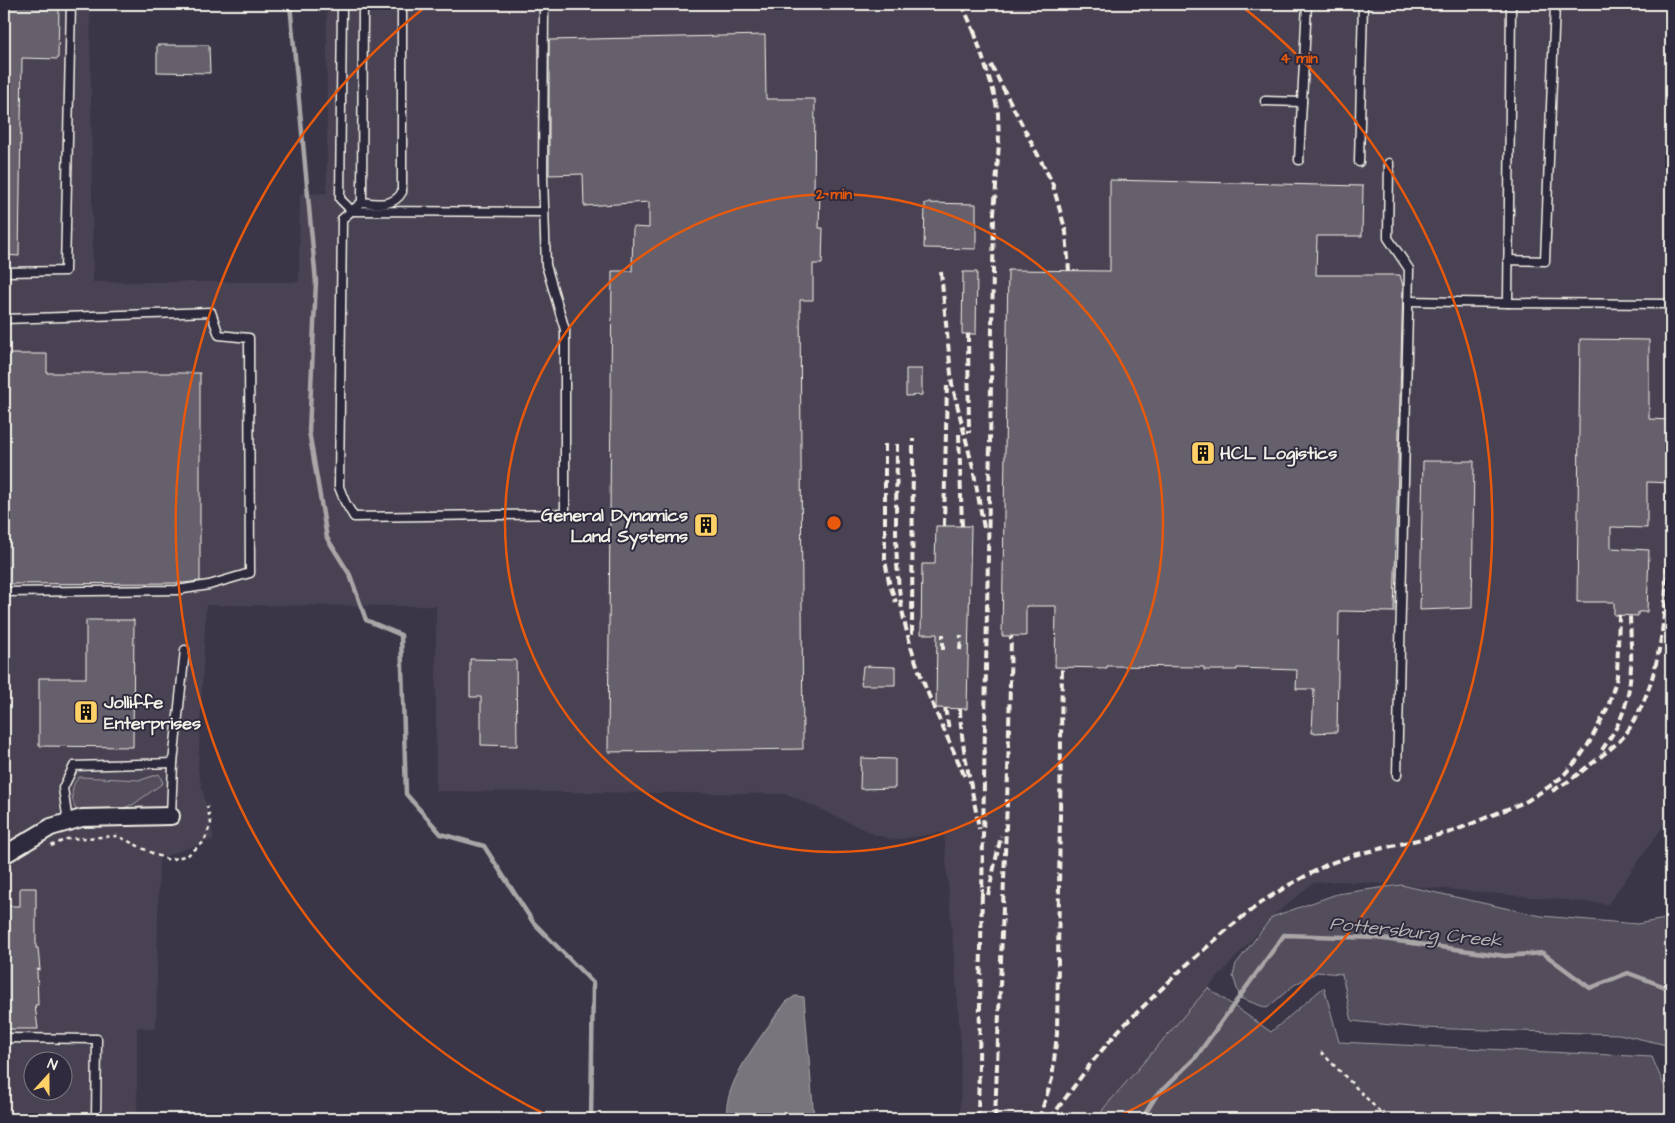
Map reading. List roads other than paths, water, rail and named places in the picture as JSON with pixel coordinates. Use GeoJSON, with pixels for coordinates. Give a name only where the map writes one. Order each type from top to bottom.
{"type":"FeatureCollection","features":[{"type":"Feature","properties":{"kind":"street"},"geometry":{"type":"LineString","coordinates":[[6,856],[51,827],[82,818],[171,816]]}},
{"type":"Feature","properties":{"kind":"lane"},"geometry":{"type":"LineString","coordinates":[[4,272],[65,271],[71,4]]}},
{"type":"Feature","properties":{"kind":"lane"},"geometry":{"type":"LineString","coordinates":[[342,4],[340,199],[352,211],[544,212]]}},
{"type":"Feature","properties":{"kind":"lane"},"geometry":{"type":"LineString","coordinates":[[363,4],[362,202],[342,220],[339,487],[354,517],[565,514],[565,330],[546,265],[543,177],[544,4]]}},
{"type":"Feature","properties":{"kind":"lane"},"geometry":{"type":"LineString","coordinates":[[362,202],[374,204],[390,202],[400,196],[402,192],[402,4]]}},
{"type":"Feature","properties":{"kind":"lane"},"geometry":{"type":"LineString","coordinates":[[1299,160],[1306,4]]}},
{"type":"Feature","properties":{"kind":"lane"},"geometry":{"type":"LineString","coordinates":[[1359,162],[1363,4]]}},
{"type":"Feature","properties":{"kind":"lane"},"geometry":{"type":"LineString","coordinates":[[1508,304],[1511,4]]}},
{"type":"Feature","properties":{"kind":"lane"},"geometry":{"type":"LineString","coordinates":[[1508,260],[1545,261],[1555,4]]}},
{"type":"Feature","properties":{"kind":"lane"},"geometry":{"type":"LineString","coordinates":[[1265,101],[1302,102]]}},
{"type":"Feature","properties":{"kind":"lane"},"geometry":{"type":"LineString","coordinates":[[1389,162],[1388,238],[1409,269],[1397,775]]}},
{"type":"Feature","properties":{"kind":"lane"},"geometry":{"type":"LineString","coordinates":[[1408,301],[1508,304],[1671,304]]}},
{"type":"Feature","properties":{"kind":"lane"},"geometry":{"type":"LineString","coordinates":[[4,319],[211,312],[219,335],[248,338],[250,573],[209,585],[177,590],[4,592]]}},
{"type":"Feature","properties":{"kind":"lane"},"geometry":{"type":"LineString","coordinates":[[171,816],[173,763],[185,650]]}},
{"type":"Feature","properties":{"kind":"lane"},"geometry":{"type":"LineString","coordinates":[[68,822],[63,788],[74,766],[173,763]]}},
{"type":"Feature","properties":{"kind":"lane"},"geometry":{"type":"LineString","coordinates":[[4,1038],[97,1039],[96,1119]]}},
{"type":"Feature","properties":{"kind":"waterway"},"geometry":{"type":"LineString","coordinates":[[290,4],[316,282],[309,431],[327,538],[350,575],[366,620],[401,635],[406,794],[441,834],[484,846],[533,922],[593,983],[591,1119]]}},
{"type":"Feature","properties":{"kind":"waterway","name":"Pottersburg Creek"},"geometry":{"type":"LineString","coordinates":[[1142,1119],[1156,1096],[1196,1057],[1284,935],[1376,938],[1505,956],[1543,953],[1590,988],[1628,973],[1671,989]]}},
{"type":"Feature","properties":{"kind":"railway"},"geometry":{"type":"LineString","coordinates":[[962,4],[976,36]]}},
{"type":"Feature","properties":{"kind":"railway"},"geometry":{"type":"LineString","coordinates":[[974,31],[993,90],[998,113],[999,143],[994,214],[982,895]]}},
{"type":"Feature","properties":{"kind":"railway"},"geometry":{"type":"LineString","coordinates":[[991,65],[1052,182],[1066,232],[1069,271]]}},
{"type":"Feature","properties":{"kind":"railway"},"geometry":{"type":"LineString","coordinates":[[941,272],[952,384],[973,468],[984,528]]}},
{"type":"Feature","properties":{"kind":"railway"},"geometry":{"type":"LineString","coordinates":[[968,334],[969,433]]}},
{"type":"Feature","properties":{"kind":"railway"},"geometry":{"type":"LineString","coordinates":[[944,526],[947,383]]}},
{"type":"Feature","properties":{"kind":"railway"},"geometry":{"type":"LineString","coordinates":[[959,434],[962,527]]}},
{"type":"Feature","properties":{"kind":"railway"},"geometry":{"type":"LineString","coordinates":[[912,634],[913,439]]}},
{"type":"Feature","properties":{"kind":"railway"},"geometry":{"type":"LineString","coordinates":[[885,444],[885,560],[889,582],[896,602]]}},
{"type":"Feature","properties":{"kind":"railway"},"geometry":{"type":"LineString","coordinates":[[897,444],[897,564],[905,626],[927,692],[965,777]]}},
{"type":"Feature","properties":{"kind":"railway"},"geometry":{"type":"LineString","coordinates":[[1581,772],[1625,735],[1641,708],[1652,678],[1660,646],[1664,614],[1668,483]]}},
{"type":"Feature","properties":{"kind":"railway"},"geometry":{"type":"LineString","coordinates":[[1050,1119],[1092,1062],[1119,1030],[1182,969],[1260,903],[1328,864],[1354,855],[1451,832],[1527,801],[1562,777],[1588,745],[1608,707],[1617,677],[1619,615]]}},
{"type":"Feature","properties":{"kind":"railway"},"geometry":{"type":"LineString","coordinates":[[1602,750],[1618,724],[1630,684],[1630,616]]}},
{"type":"Feature","properties":{"kind":"railway"},"geometry":{"type":"LineString","coordinates":[[943,634],[943,650]]}},
{"type":"Feature","properties":{"kind":"railway"},"geometry":{"type":"LineString","coordinates":[[960,650],[961,635]]}},
{"type":"Feature","properties":{"kind":"railway"},"geometry":{"type":"LineString","coordinates":[[995,1119],[1008,774],[1011,636]]}},
{"type":"Feature","properties":{"kind":"railway"},"geometry":{"type":"LineString","coordinates":[[1039,1119],[1052,1079],[1057,1034],[1062,667]]}},
{"type":"Feature","properties":{"kind":"railway"},"geometry":{"type":"LineString","coordinates":[[945,708],[949,729]]}},
{"type":"Feature","properties":{"kind":"railway"},"geometry":{"type":"LineString","coordinates":[[960,709],[965,754],[979,829]]}},
{"type":"Feature","properties":{"kind":"railway"},"geometry":{"type":"LineString","coordinates":[[1552,791],[1587,767]]}},
{"type":"Feature","properties":{"kind":"railway"},"geometry":{"type":"LineString","coordinates":[[988,895],[1001,836]]}},
{"type":"Feature","properties":{"kind":"railway"},"geometry":{"type":"LineString","coordinates":[[978,1119],[982,889]]}},
{"type":"Feature","properties":{"kind":"place","name":"HCL Logistics"},"geometry":{"type":"Point","coordinates":[1203,453]}},
{"type":"Feature","properties":{"kind":"place","name":"General Dynamics Land Systems"},"geometry":{"type":"Point","coordinates":[706,525]}},
{"type":"Feature","properties":{"kind":"place","name":"Jolliffe Enterprises"},"geometry":{"type":"Point","coordinates":[86,712]}}]}
